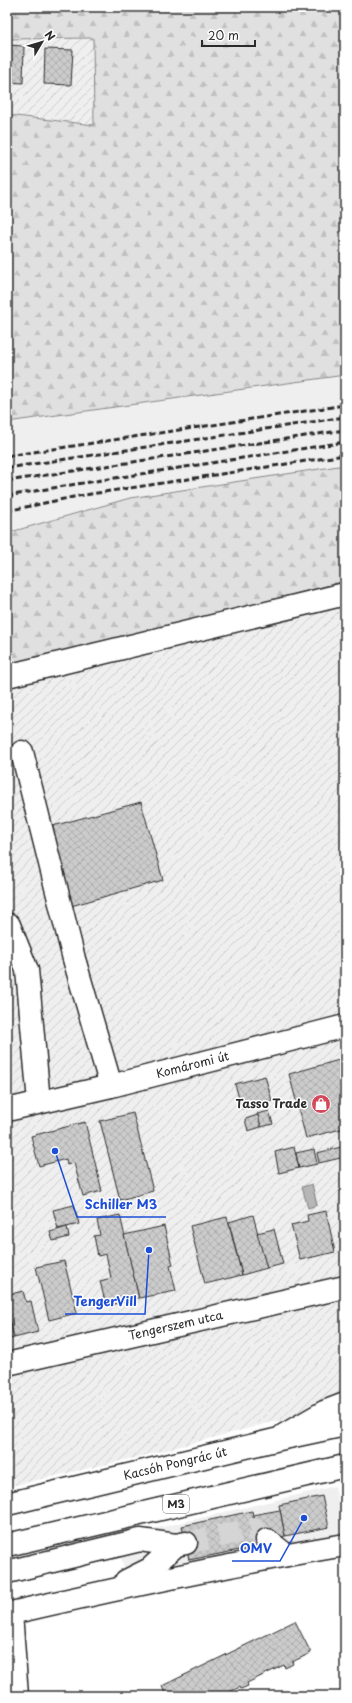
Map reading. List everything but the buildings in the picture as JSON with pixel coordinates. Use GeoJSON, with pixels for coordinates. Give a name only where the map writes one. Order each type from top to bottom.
{"type":"FeatureCollection","features":[{"type":"Feature","properties":{"kind":"street"},"geometry":{"type":"LineString","coordinates":[[7,676],[345,594]]}},
{"type":"Feature","properties":{"kind":"street"},"geometry":{"type":"LineString","coordinates":[[22,752],[74,959],[111,1086]]}},
{"type":"Feature","properties":{"kind":"street"},"geometry":{"type":"LineString","coordinates":[[7,925],[9,925],[27,970],[39,1102]]}},
{"type":"Feature","properties":{"kind":"street","name":"Komáromi út"},"geometry":{"type":"LineString","coordinates":[[7,1110],[111,1086],[345,1026]]}},
{"type":"Feature","properties":{"kind":"street","name":"Tengerszem utca"},"geometry":{"type":"LineString","coordinates":[[7,1364],[345,1287]]}},
{"type":"Feature","properties":{"kind":"street"},"geometry":{"type":"LineString","coordinates":[[274,1440],[299,1428],[324,1412],[345,1404]]}},
{"type":"Feature","properties":{"kind":"street","name":"Kacsóh Pongrác út"},"geometry":{"type":"LineString","coordinates":[[7,1504],[274,1440],[345,1425]]}},
{"type":"Feature","properties":{"kind":"street","name":"M3"},"geometry":{"type":"LineString","coordinates":[[7,1545],[345,1466]]}},
{"type":"Feature","properties":{"kind":"street"},"geometry":{"type":"LineString","coordinates":[[7,1572],[140,1540],[181,1544],[150,1569],[103,1592]]}},
{"type":"Feature","properties":{"kind":"street"},"geometry":{"type":"LineString","coordinates":[[267,1540],[286,1555]]}},
{"type":"Feature","properties":{"kind":"street"},"geometry":{"type":"LineString","coordinates":[[17,1696],[8,1608],[42,1606],[103,1592],[286,1555],[345,1545]]}},
{"type":"Feature","properties":{"kind":"shaded area"},"geometry":{"type":"Polygon","coordinates":[[[93,38],[94,125],[7,115],[7,39],[93,38]]]}},
{"type":"Feature","properties":{"kind":"shaded area"},"geometry":{"type":"Polygon","coordinates":[[[345,375],[345,581],[7,668],[7,422],[345,375]]]}},
{"type":"Feature","properties":{"kind":"shaded area"},"geometry":{"type":"Polygon","coordinates":[[[345,581],[345,1410],[272,1422],[151,1454],[7,1487],[7,668],[345,581]]]}},
{"type":"Feature","properties":{"kind":"shaded area"},"geometry":{"type":"Polygon","coordinates":[[[312,1184],[317,1205],[308,1208],[302,1187],[312,1184]]]}},
{"type":"Feature","properties":{"kind":"shaded area"},"geometry":{"type":"Polygon","coordinates":[[[335,1486],[345,1532],[126,1576],[116,1538],[335,1486]]]}},
{"type":"Feature","properties":{"kind":"green space"},"geometry":{"type":"Polygon","coordinates":[[[7,7],[345,7],[345,375],[7,422],[7,115],[94,125],[93,38],[7,39],[7,7]]]}},
{"type":"Feature","properties":{"kind":"green space"},"geometry":{"type":"Polygon","coordinates":[[[345,465],[345,581],[7,668],[7,533],[130,498],[345,465]]]}},
{"type":"Feature","properties":{"kind":"tunnel"},"geometry":{"type":"LineString","coordinates":[[186,1543],[253,1529],[267,1540]]}},
{"type":"Feature","properties":{"kind":"railway"},"geometry":{"type":"LineString","coordinates":[[7,456],[345,405]]}},
{"type":"Feature","properties":{"kind":"railway"},"geometry":{"type":"LineString","coordinates":[[7,468],[345,417]]}},
{"type":"Feature","properties":{"kind":"railway"},"geometry":{"type":"LineString","coordinates":[[7,481],[345,430]]}},
{"type":"Feature","properties":{"kind":"railway"},"geometry":{"type":"LineString","coordinates":[[7,496],[345,442]]}},
{"type":"Feature","properties":{"kind":"railway"},"geometry":{"type":"LineString","coordinates":[[7,511],[78,496],[345,455]]}},
{"type":"Feature","properties":{"kind":"place","name":"Tasso Trade"},"geometry":{"type":"Point","coordinates":[321,1104]}},
{"type":"Feature","properties":{"kind":"place","name":"Schiller M3"},"geometry":{"type":"Point","coordinates":[55,1151]}},
{"type":"Feature","properties":{"kind":"place","name":"TengerVill"},"geometry":{"type":"Point","coordinates":[149,1250]}},
{"type":"Feature","properties":{"kind":"place","name":"OMV"},"geometry":{"type":"Point","coordinates":[304,1518]}}]}
